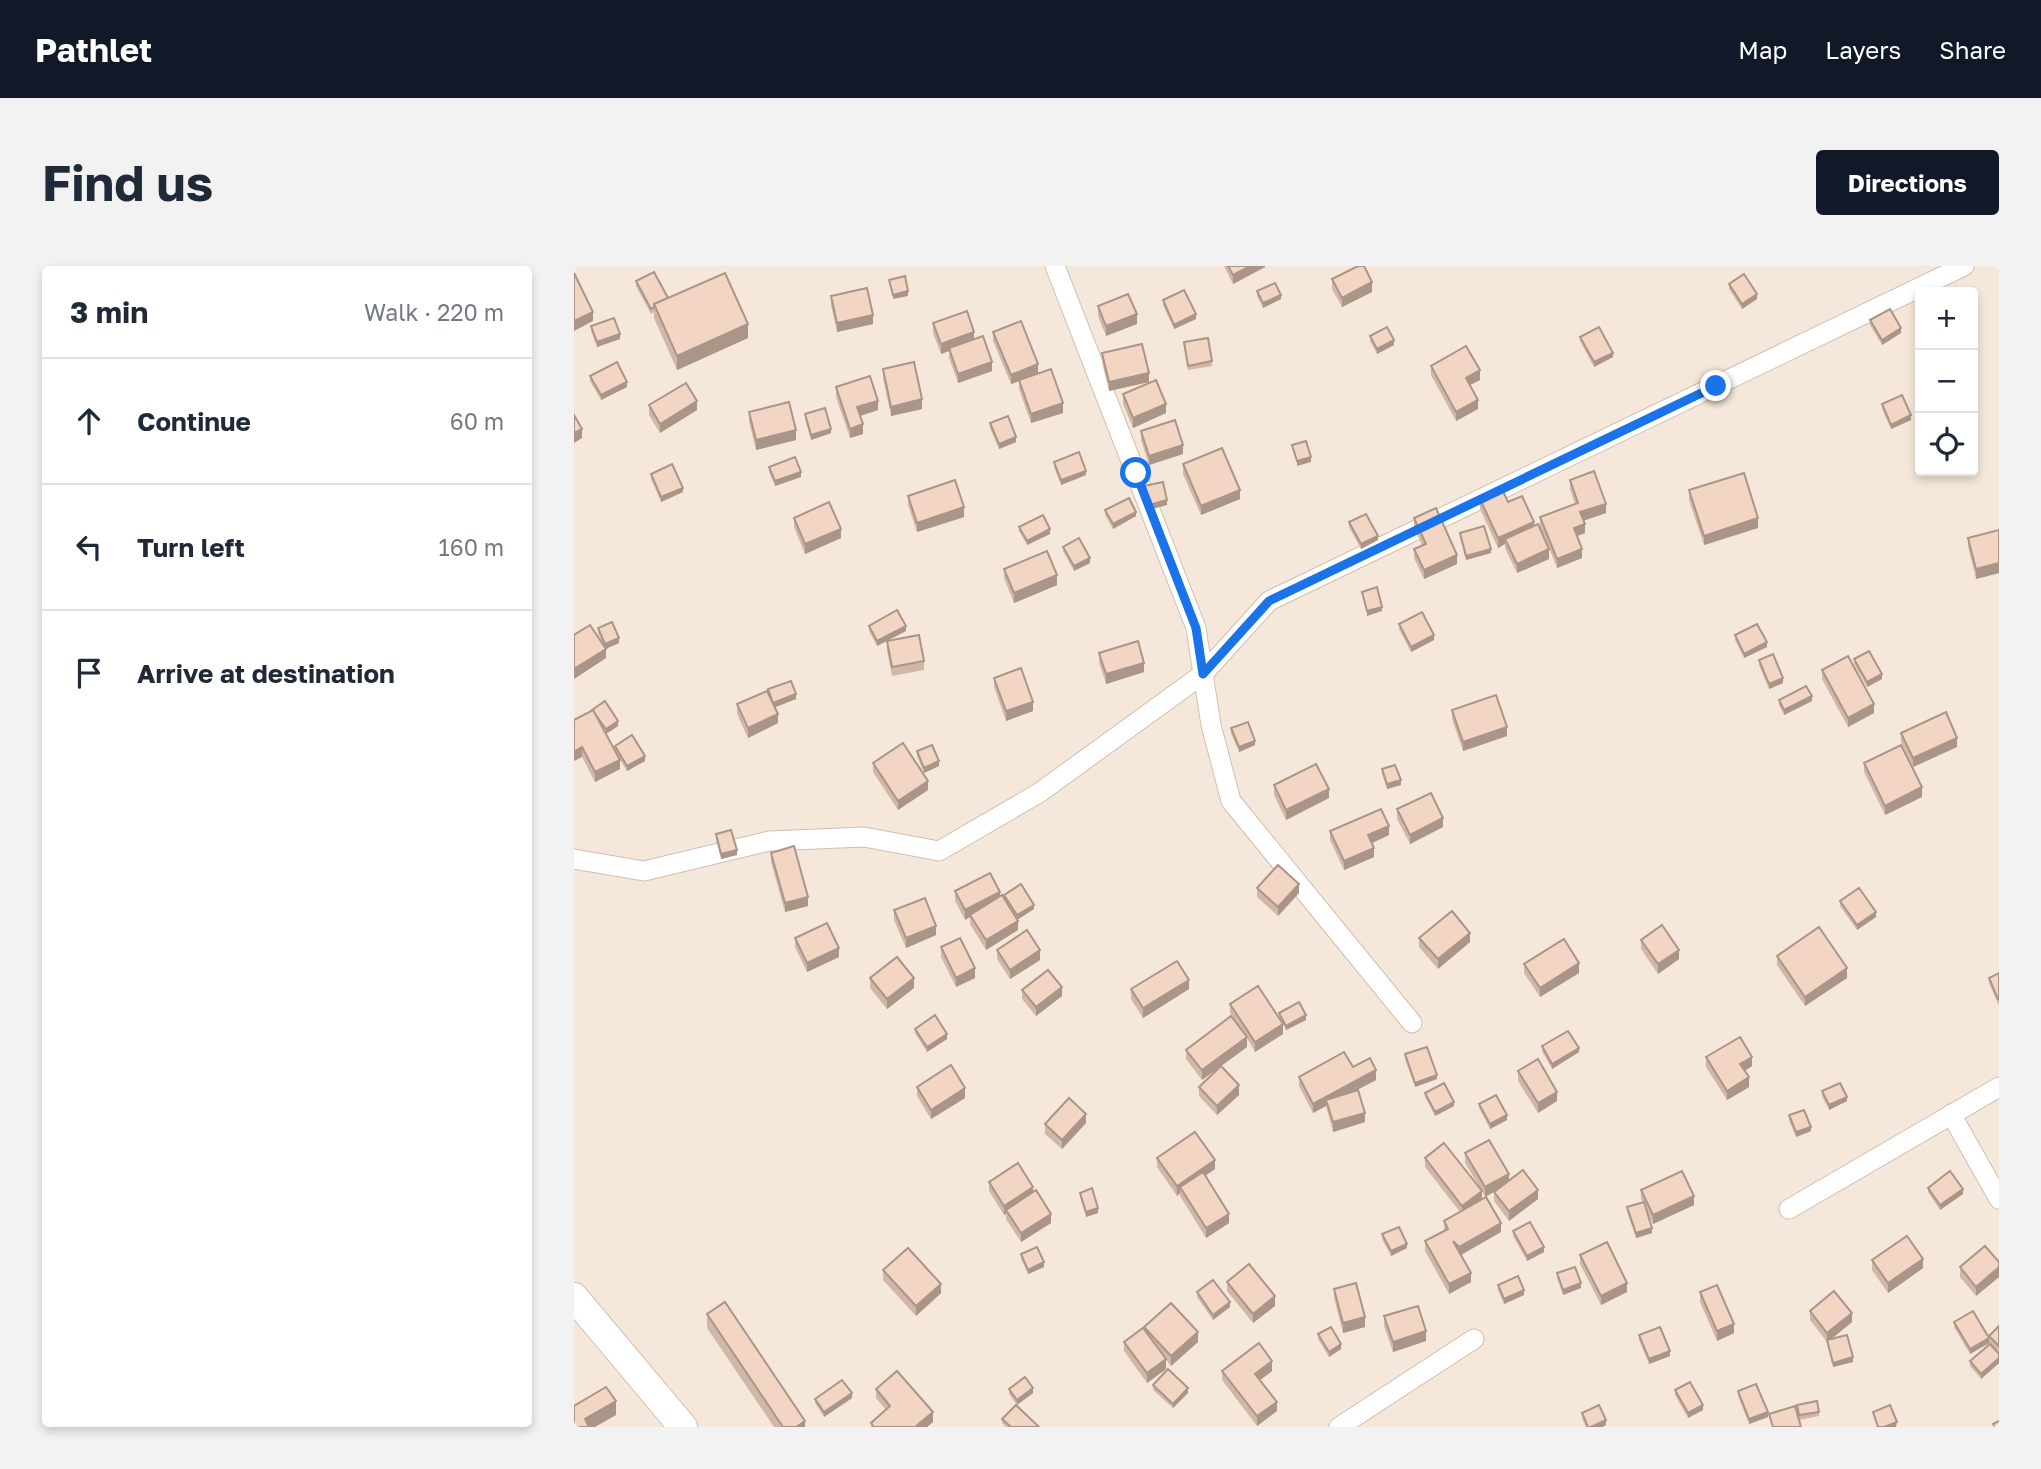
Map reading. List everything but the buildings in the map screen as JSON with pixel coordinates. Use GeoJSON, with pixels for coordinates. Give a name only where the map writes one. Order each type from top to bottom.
{"type":"FeatureCollection","features":[{"type":"Feature","properties":{"kind":"main road"},"geometry":{"type":"LineString","coordinates":[[574,1297],[682,1427]]}},
{"type":"Feature","properties":{"kind":"street"},"geometry":{"type":"LineString","coordinates":[[1055,266],[1196,628],[1211,725],[1231,801],[1412,1023]]}},
{"type":"Feature","properties":{"kind":"street"},"geometry":{"type":"LineString","coordinates":[[574,859],[644,871],[769,841],[864,837],[939,851],[1040,793],[1203,674],[1269,601],[1964,266]]}},
{"type":"Feature","properties":{"kind":"street"},"geometry":{"type":"LineString","coordinates":[[1789,1209],[1999,1087]]}},
{"type":"Feature","properties":{"kind":"street"},"geometry":{"type":"LineString","coordinates":[[1951,1114],[1999,1199]]}},
{"type":"Feature","properties":{"kind":"street"},"geometry":{"type":"LineString","coordinates":[[1339,1427],[1474,1339]]}},
{"type":"Feature","properties":{"kind":"shaded area"},"geometry":{"type":"Polygon","coordinates":[[[574,266],[1999,266],[1999,1427],[574,1427],[574,266]]]}},
{"type":"Feature","properties":{"kind":"route"},"geometry":{"type":"LineString","coordinates":[[1136,473],[1196,628],[1203,674],[1269,601],[1716,386]]}}]}
